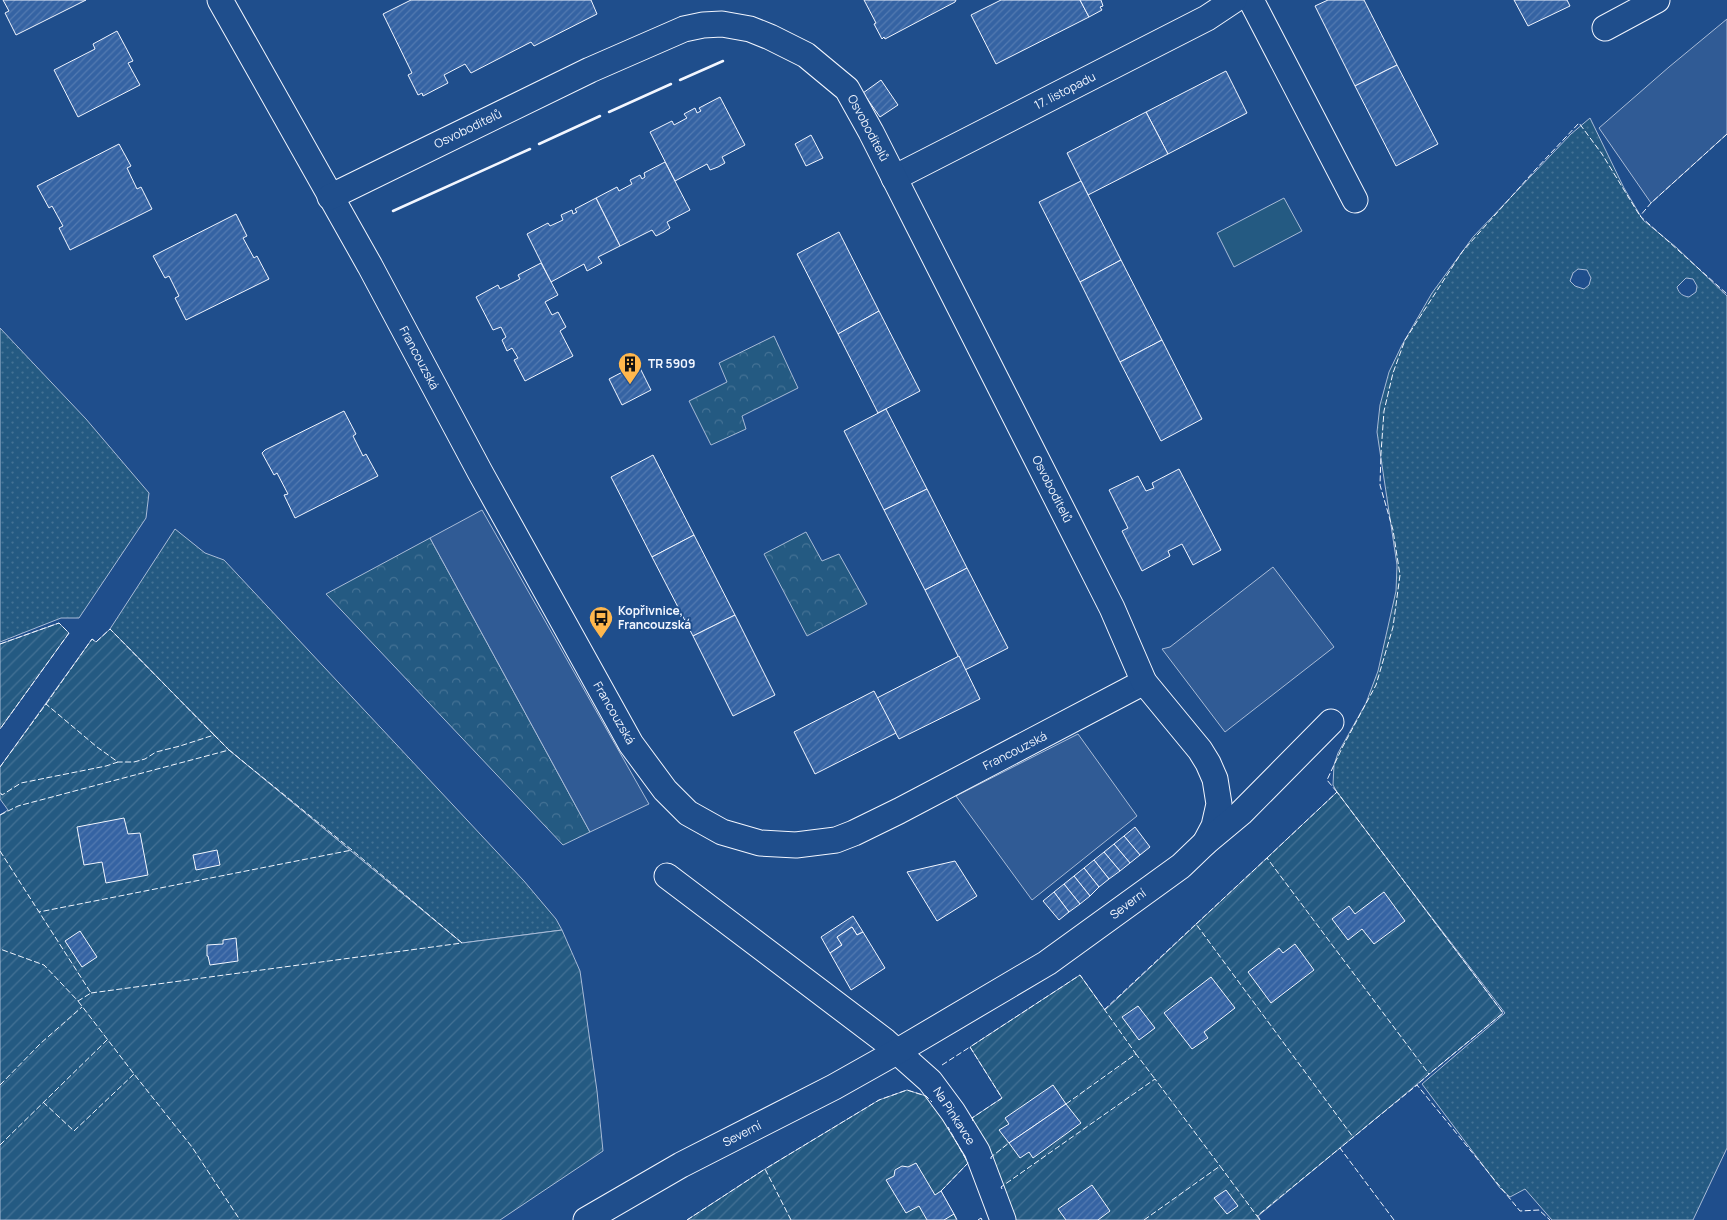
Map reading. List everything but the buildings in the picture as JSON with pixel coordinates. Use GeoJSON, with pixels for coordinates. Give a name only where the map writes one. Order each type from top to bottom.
{"type":"FeatureCollection","features":[{"type":"Feature","properties":{"kind":"street","name":"Francouzská"},"geometry":{"type":"LineString","coordinates":[[220,0],[370,266],[485,480],[631,744],[665,790],[688,813],[735,836],[760,843],[796,845],[836,840],[900,811],[1144,682]]}},
{"type":"Feature","properties":{"kind":"street","name":"17. listopadu"},"geometry":{"type":"LineString","coordinates":[[894,178],[1207,18],[1234,0]]}},
{"type":"Feature","properties":{"kind":"street"},"geometry":{"type":"LineString","coordinates":[[1251,0],[1355,200]]}},
{"type":"Feature","properties":{"kind":"street"},"geometry":{"type":"LineString","coordinates":[[1605,28],[1646,3]]}},
{"type":"Feature","properties":{"kind":"street","name":"Osvoboditelů"},"geometry":{"type":"LineString","coordinates":[[330,197],[590,70],[684,29],[722,24],[750,29],[806,55],[833,76],[851,95],[1112,608],[1144,682]]}},
{"type":"Feature","properties":{"kind":"street"},"geometry":{"type":"LineString","coordinates":[[1144,682],[1200,750],[1215,779],[1220,804],[1214,826],[1204,843]]}},
{"type":"Feature","properties":{"kind":"street","name":"Severní"},"geometry":{"type":"LineString","coordinates":[[593,1216],[681,1165],[898,1052],[1047,963],[1181,866],[1204,843],[1241,813],[1331,722]]}},
{"type":"Feature","properties":{"kind":"street"},"geometry":{"type":"LineString","coordinates":[[667,876],[898,1052]]}},
{"type":"Feature","properties":{"kind":"street","name":"Na Pinkavce"},"geometry":{"type":"LineString","coordinates":[[898,1052],[930,1081],[964,1128],[977,1151],[1003,1220]]}},
{"type":"Feature","properties":{"kind":"green space"},"geometry":{"type":"Polygon","coordinates":[[[1590,118],[1624,188],[1643,220],[1677,248],[1727,296],[1727,1148],[1693,1220],[1552,1220],[1525,1189],[1510,1197],[1500,1188],[1422,1084],[1505,1013],[1364,829],[1333,785],[1334,765],[1338,753],[1366,703],[1378,671],[1396,591],[1397,565],[1377,432],[1380,405],[1389,372],[1432,293],[1473,237],[1571,134],[1590,118]],[[1578,269],[1573,273],[1570,281],[1575,286],[1584,289],[1589,285],[1591,278],[1587,270],[1578,269]],[[1686,278],[1677,287],[1682,294],[1689,297],[1696,292],[1697,286],[1693,279],[1686,278]]]}},
{"type":"Feature","properties":{"kind":"green space"},"geometry":{"type":"Polygon","coordinates":[[[1284,198],[1302,231],[1234,267],[1217,233],[1284,198]]]}},
{"type":"Feature","properties":{"kind":"green space"},"geometry":{"type":"Polygon","coordinates":[[[0,328],[86,419],[149,493],[146,518],[79,618],[61,618],[0,642],[0,328]]]}},
{"type":"Feature","properties":{"kind":"green space"},"geometry":{"type":"Polygon","coordinates":[[[774,336],[798,388],[742,416],[746,429],[711,445],[689,401],[727,382],[719,363],[774,336]]]}},
{"type":"Feature","properties":{"kind":"green space"},"geometry":{"type":"Polygon","coordinates":[[[175,529],[205,553],[224,560],[524,881],[556,919],[562,930],[462,943],[229,750],[110,629],[175,529]]]}},
{"type":"Feature","properties":{"kind":"green space"},"geometry":{"type":"Polygon","coordinates":[[[806,532],[822,561],[839,554],[867,604],[807,636],[764,554],[806,532]]]}},
{"type":"Feature","properties":{"kind":"green space"},"geometry":{"type":"Polygon","coordinates":[[[430,538],[590,832],[563,845],[326,594],[430,538]]]}},
{"type":"Feature","properties":{"kind":"green space"},"geometry":{"type":"Polygon","coordinates":[[[59,623],[69,633],[0,729],[0,644],[59,623]]]}},
{"type":"Feature","properties":{"kind":"green space"},"geometry":{"type":"Polygon","coordinates":[[[110,629],[229,750],[462,943],[562,930],[580,971],[597,1091],[603,1151],[500,1220],[0,1220],[0,815],[8,810],[0,799],[0,767],[92,639],[96,642],[110,629]]]}},
{"type":"Feature","properties":{"kind":"green space"},"geometry":{"type":"Polygon","coordinates":[[[1337,792],[1503,1013],[1258,1216],[1260,1220],[1012,1220],[980,1134],[972,1118],[1002,1098],[970,1047],[1080,975],[1105,1010],[1337,792]]]}},
{"type":"Feature","properties":{"kind":"green space"},"geometry":{"type":"Polygon","coordinates":[[[907,1090],[926,1096],[939,1109],[968,1163],[941,1191],[957,1220],[687,1220],[765,1169],[879,1100],[907,1090]]]}},
{"type":"Feature","properties":{"kind":"shaded area"},"geometry":{"type":"Polygon","coordinates":[[[1727,19],[1727,134],[1651,203],[1599,128],[1727,19]]]}},
{"type":"Feature","properties":{"kind":"shaded area"},"geometry":{"type":"Polygon","coordinates":[[[482,510],[649,804],[590,832],[430,538],[482,510]]]}},
{"type":"Feature","properties":{"kind":"shaded area"},"geometry":{"type":"Polygon","coordinates":[[[1273,567],[1334,647],[1225,732],[1162,649],[1170,647],[1273,567]]]}},
{"type":"Feature","properties":{"kind":"shaded area"},"geometry":{"type":"Polygon","coordinates":[[[1078,734],[1137,816],[1032,900],[956,796],[1078,734]]]}},
{"type":"Feature","properties":{"kind":"fence"},"geometry":{"type":"LineString","coordinates":[[1337,792],[1327,780],[1376,685],[1393,627],[1400,575],[1393,530],[1380,485],[1381,453],[1384,411],[1393,373],[1405,340],[1462,252],[1579,123],[1602,154],[1640,216]]}},
{"type":"Feature","properties":{"kind":"fence"},"geometry":{"type":"LineString","coordinates":[[1727,134],[1651,203],[1640,216],[1727,294]]}},
{"type":"Feature","properties":{"kind":"fence"},"geometry":{"type":"LineString","coordinates":[[0,644],[59,623],[69,633],[0,729]]}},
{"type":"Feature","properties":{"kind":"fence"},"geometry":{"type":"LineString","coordinates":[[46,704],[92,639],[96,642],[110,629],[214,735],[156,752],[145,759],[134,762],[118,762]]}},
{"type":"Feature","properties":{"kind":"fence"},"geometry":{"type":"LineString","coordinates":[[0,767],[46,704],[118,762],[21,783],[2,795],[0,792]]}},
{"type":"Feature","properties":{"kind":"fence"},"geometry":{"type":"LineString","coordinates":[[214,735],[229,750]]}},
{"type":"Feature","properties":{"kind":"fence"},"geometry":{"type":"LineString","coordinates":[[0,815],[18,806],[229,750],[352,850],[39,912]]}},
{"type":"Feature","properties":{"kind":"fence"},"geometry":{"type":"LineString","coordinates":[[1267,858],[1337,792],[1503,1013],[1429,1074]]}},
{"type":"Feature","properties":{"kind":"fence"},"geometry":{"type":"LineString","coordinates":[[91,993],[462,943],[352,850]]}},
{"type":"Feature","properties":{"kind":"fence"},"geometry":{"type":"LineString","coordinates":[[0,851],[91,993],[78,1001],[44,965],[0,949]]}},
{"type":"Feature","properties":{"kind":"fence"},"geometry":{"type":"LineString","coordinates":[[1196,924],[1267,858],[1429,1074],[1417,1085]]}},
{"type":"Feature","properties":{"kind":"fence"},"geometry":{"type":"LineString","coordinates":[[1104,1010],[1196,924],[1353,1137]]}},
{"type":"Feature","properties":{"kind":"fence"},"geometry":{"type":"LineString","coordinates":[[973,1121],[972,1118],[1002,1098],[970,1047],[1080,975],[1136,1054]]}},
{"type":"Feature","properties":{"kind":"fence"},"geometry":{"type":"LineString","coordinates":[[78,1001],[192,1147],[240,1220]]}},
{"type":"Feature","properties":{"kind":"fence"},"geometry":{"type":"LineString","coordinates":[[0,1085],[41,1043],[82,1007]]}},
{"type":"Feature","properties":{"kind":"fence"},"geometry":{"type":"LineString","coordinates":[[0,1145],[108,1039]]}},
{"type":"Feature","properties":{"kind":"fence"},"geometry":{"type":"LineString","coordinates":[[942,1065],[970,1047]]}},
{"type":"Feature","properties":{"kind":"fence"},"geometry":{"type":"LineString","coordinates":[[1066,1104],[1136,1054],[1155,1079]]}},
{"type":"Feature","properties":{"kind":"fence"},"geometry":{"type":"LineString","coordinates":[[43,1102],[74,1131],[134,1074]]}},
{"type":"Feature","properties":{"kind":"fence"},"geometry":{"type":"LineString","coordinates":[[1002,1189],[1001,1187],[1155,1079],[1220,1166]]}},
{"type":"Feature","properties":{"kind":"fence"},"geometry":{"type":"LineString","coordinates":[[1394,1220],[1340,1148],[1417,1085],[1520,1211],[1539,1210],[1550,1220]]}},
{"type":"Feature","properties":{"kind":"fence"},"geometry":{"type":"LineString","coordinates":[[791,1220],[765,1169],[879,1100],[907,1090],[926,1096],[932,1102]]}},
{"type":"Feature","properties":{"kind":"fence"},"geometry":{"type":"LineString","coordinates":[[941,1191],[968,1163],[948,1127]]}},
{"type":"Feature","properties":{"kind":"fence"},"geometry":{"type":"LineString","coordinates":[[991,1159],[1009,1143]]}},
{"type":"Feature","properties":{"kind":"fence"},"geometry":{"type":"LineString","coordinates":[[1260,1220],[1257,1216],[1340,1148]]}},
{"type":"Feature","properties":{"kind":"fence"},"geometry":{"type":"LineString","coordinates":[[1144,1220],[1220,1166],[1257,1216]]}},
{"type":"Feature","properties":{"kind":"fence"},"geometry":{"type":"LineString","coordinates":[[687,1220],[765,1169]]}},
{"type":"Feature","properties":{"kind":"fence"},"geometry":{"type":"LineString","coordinates":[[954,1214],[957,1220]]}},
{"type":"Feature","properties":{"kind":"fence"},"geometry":{"type":"LineString","coordinates":[[978,1220],[981,1218],[982,1220]]}},
{"type":"Feature","properties":{"kind":"wall"},"geometry":{"type":"LineString","coordinates":[[680,80],[723,61]]}},
{"type":"Feature","properties":{"kind":"wall"},"geometry":{"type":"LineString","coordinates":[[609,112],[671,84]]}},
{"type":"Feature","properties":{"kind":"wall"},"geometry":{"type":"LineString","coordinates":[[539,144],[600,116]]}},
{"type":"Feature","properties":{"kind":"wall"},"geometry":{"type":"LineString","coordinates":[[393,211],[530,149]]}},
{"type":"Feature","properties":{"kind":"place","name":"TR 5909"},"geometry":{"type":"Point","coordinates":[630,385]}},
{"type":"Feature","properties":{"kind":"place","name":"Kopřivnice, Francouzská"},"geometry":{"type":"Point","coordinates":[601,639]}}]}
